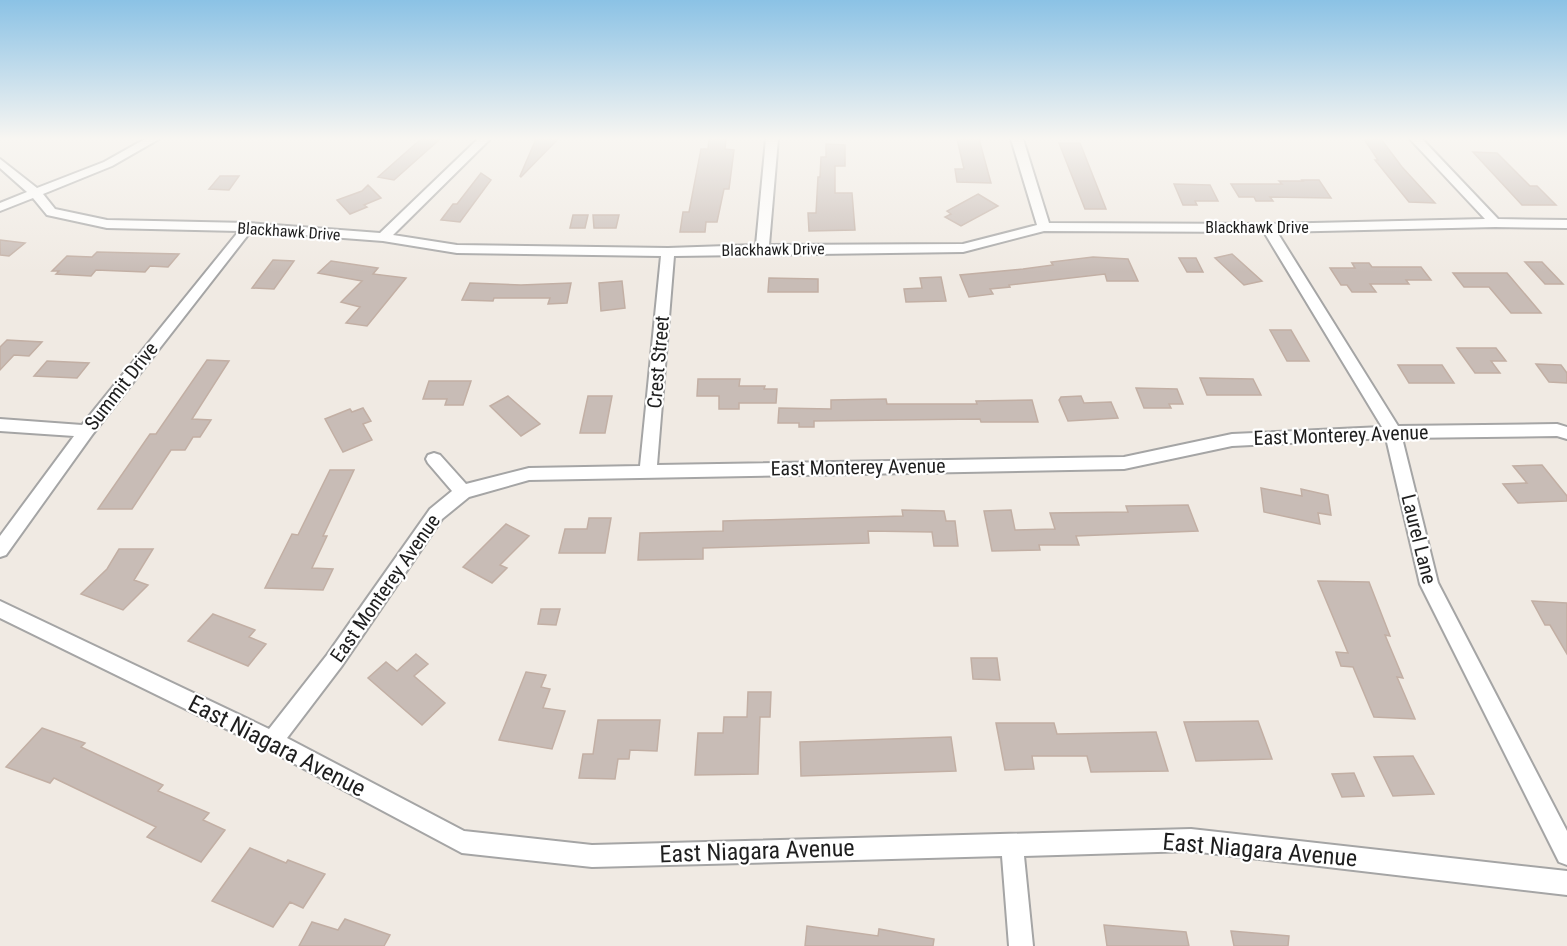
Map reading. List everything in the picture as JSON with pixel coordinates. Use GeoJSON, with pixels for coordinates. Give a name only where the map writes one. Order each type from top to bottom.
{"type":"FeatureCollection","features":[{"type":"Feature","properties":{"kind":"street","name":"Blackhawk Drive"},"geometry":{"type":"LineString","coordinates":[[24,183],[51,212],[107,224],[248,227],[382,237],[457,249],[668,252],[963,248],[1044,227],[1268,228],[1495,223],[1567,224]]}},
{"type":"Feature","properties":{"kind":"street"},"geometry":{"type":"LineString","coordinates":[[0,207],[62,183]]}},
{"type":"Feature","properties":{"kind":"street"},"geometry":{"type":"LineString","coordinates":[[382,237],[438,183]]}},
{"type":"Feature","properties":{"kind":"street"},"geometry":{"type":"LineString","coordinates":[[762,249],[768,183]]}},
{"type":"Feature","properties":{"kind":"street"},"geometry":{"type":"LineString","coordinates":[[1031,183],[1044,227]]}},
{"type":"Feature","properties":{"kind":"street"},"geometry":{"type":"LineString","coordinates":[[1458,183],[1495,223]]}},
{"type":"Feature","properties":{"kind":"street","name":"Summit Drive"},"geometry":{"type":"LineString","coordinates":[[0,550],[86,431],[248,227]]}},
{"type":"Feature","properties":{"kind":"street","name":"Laurel Lane"},"geometry":{"type":"LineString","coordinates":[[1268,228],[1393,432],[1429,584],[1567,854]]}},
{"type":"Feature","properties":{"kind":"street","name":"Crest Street"},"geometry":{"type":"LineString","coordinates":[[648,471],[668,252]]}},
{"type":"Feature","properties":{"kind":"street"},"geometry":{"type":"LineString","coordinates":[[0,425],[86,431]]}},
{"type":"Feature","properties":{"kind":"street","name":"East Monterey Avenue"},"geometry":{"type":"LineString","coordinates":[[272,741],[334,661],[436,514],[463,492],[529,474],[1124,463],[1232,440],[1393,432],[1557,430],[1567,433]]}},
{"type":"Feature","properties":{"kind":"street"},"geometry":{"type":"LineString","coordinates":[[434,459],[463,492]]}},
{"type":"Feature","properties":{"kind":"street","name":"East Niagara Avenue"},"geometry":{"type":"LineString","coordinates":[[0,609],[272,741],[462,842],[592,856],[1191,840],[1567,883]]}},
{"type":"Feature","properties":{"kind":"street"},"geometry":{"type":"LineString","coordinates":[[1012,843],[1021,946]]}},
{"type":"Feature","properties":{"kind":"building"},"geometry":{"type":"Polygon","coordinates":[[[214,183],[234,183],[229,190],[209,189],[214,183]]]}},
{"type":"Feature","properties":{"kind":"building"},"geometry":{"type":"Polygon","coordinates":[[[473,183],[489,183],[460,222],[441,220],[453,204],[457,204],[473,183]]]}},
{"type":"Feature","properties":{"kind":"building"},"geometry":{"type":"Polygon","coordinates":[[[694,183],[730,183],[729,189],[724,189],[717,222],[706,222],[705,232],[680,232],[683,212],[689,212],[694,183]]]}},
{"type":"Feature","properties":{"kind":"building"},"geometry":{"type":"Polygon","coordinates":[[[818,183],[835,183],[835,193],[852,193],[855,230],[809,231],[808,213],[816,213],[818,183]]]}},
{"type":"Feature","properties":{"kind":"building"},"geometry":{"type":"Polygon","coordinates":[[[1075,183],[1096,183],[1106,209],[1085,209],[1075,183]]]}},
{"type":"Feature","properties":{"kind":"building"},"geometry":{"type":"Polygon","coordinates":[[[1321,183],[1331,198],[1270,197],[1273,201],[1256,201],[1254,197],[1239,197],[1231,184],[1321,183]]]}},
{"type":"Feature","properties":{"kind":"building"},"geometry":{"type":"Polygon","coordinates":[[[1394,183],[1417,183],[1435,203],[1409,202],[1394,183]]]}},
{"type":"Feature","properties":{"kind":"building"},"geometry":{"type":"Polygon","coordinates":[[[1502,183],[1527,183],[1530,186],[1537,186],[1556,205],[1522,205],[1502,183]]]}},
{"type":"Feature","properties":{"kind":"building"},"geometry":{"type":"Polygon","coordinates":[[[1174,184],[1210,185],[1218,201],[1195,201],[1197,205],[1183,205],[1174,184]]]}},
{"type":"Feature","properties":{"kind":"building"},"geometry":{"type":"Polygon","coordinates":[[[368,185],[381,198],[364,205],[367,207],[350,214],[337,200],[362,191],[368,185]]]}},
{"type":"Feature","properties":{"kind":"building"},"geometry":{"type":"Polygon","coordinates":[[[978,194],[998,206],[961,226],[945,217],[951,214],[947,211],[978,194]]]}},
{"type":"Feature","properties":{"kind":"building"},"geometry":{"type":"Polygon","coordinates":[[[573,215],[588,215],[585,228],[570,228],[573,215]]]}},
{"type":"Feature","properties":{"kind":"building"},"geometry":{"type":"Polygon","coordinates":[[[593,215],[619,215],[616,228],[594,228],[593,215]]]}},
{"type":"Feature","properties":{"kind":"building"},"geometry":{"type":"Polygon","coordinates":[[[0,240],[25,243],[9,256],[0,255],[0,240]]]}},
{"type":"Feature","properties":{"kind":"building"},"geometry":{"type":"Polygon","coordinates":[[[97,252],[179,254],[168,267],[150,266],[145,272],[96,270],[91,276],[56,274],[59,271],[52,271],[67,256],[92,257],[97,252]]]}},
{"type":"Feature","properties":{"kind":"building"},"geometry":{"type":"Polygon","coordinates":[[[1232,254],[1262,281],[1244,285],[1215,258],[1232,254]]]}},
{"type":"Feature","properties":{"kind":"building"},"geometry":{"type":"Polygon","coordinates":[[[1093,257],[1128,259],[1138,281],[1107,281],[1105,274],[1009,285],[1010,287],[990,289],[993,294],[969,297],[960,275],[1053,265],[1051,262],[1093,257]]]}},
{"type":"Feature","properties":{"kind":"building"},"geometry":{"type":"Polygon","coordinates":[[[1179,258],[1196,258],[1203,272],[1187,272],[1179,258]]]}},
{"type":"Feature","properties":{"kind":"building"},"geometry":{"type":"Polygon","coordinates":[[[273,260],[294,261],[274,289],[252,288],[273,260]]]}},
{"type":"Feature","properties":{"kind":"building"},"geometry":{"type":"Polygon","coordinates":[[[331,261],[378,268],[373,274],[406,278],[367,326],[346,323],[360,307],[341,302],[362,281],[318,273],[331,261]]]}},
{"type":"Feature","properties":{"kind":"building"},"geometry":{"type":"Polygon","coordinates":[[[1525,262],[1542,262],[1563,284],[1545,284],[1525,262]]]}},
{"type":"Feature","properties":{"kind":"building"},"geometry":{"type":"Polygon","coordinates":[[[1352,263],[1369,263],[1372,267],[1421,267],[1431,280],[1406,280],[1409,284],[1370,284],[1376,292],[1352,292],[1347,285],[1341,285],[1330,268],[1355,268],[1352,263]]]}},
{"type":"Feature","properties":{"kind":"building"},"geometry":{"type":"Polygon","coordinates":[[[1453,273],[1507,273],[1541,313],[1511,313],[1489,287],[1464,287],[1453,273]]]}},
{"type":"Feature","properties":{"kind":"building"},"geometry":{"type":"Polygon","coordinates":[[[941,277],[946,301],[906,302],[904,289],[922,288],[920,278],[941,277]]]}},
{"type":"Feature","properties":{"kind":"building"},"geometry":{"type":"Polygon","coordinates":[[[769,278],[818,279],[818,292],[768,292],[769,278]]]}},
{"type":"Feature","properties":{"kind":"building"},"geometry":{"type":"Polygon","coordinates":[[[622,281],[625,308],[601,311],[599,283],[622,281]]]}},
{"type":"Feature","properties":{"kind":"building"},"geometry":{"type":"Polygon","coordinates":[[[470,283],[521,285],[571,283],[567,303],[548,304],[550,298],[462,300],[470,283]]]}},
{"type":"Feature","properties":{"kind":"building"},"geometry":{"type":"Polygon","coordinates":[[[1270,330],[1291,330],[1309,361],[1287,361],[1270,330]]]}},
{"type":"Feature","properties":{"kind":"building"},"geometry":{"type":"Polygon","coordinates":[[[7,340],[42,342],[29,356],[14,355],[0,370],[0,347],[7,340]]]}},
{"type":"Feature","properties":{"kind":"building"},"geometry":{"type":"Polygon","coordinates":[[[1457,348],[1496,348],[1506,361],[1491,361],[1500,373],[1475,373],[1457,348]]]}},
{"type":"Feature","properties":{"kind":"building"},"geometry":{"type":"Polygon","coordinates":[[[207,360],[229,361],[192,419],[211,420],[200,437],[193,437],[185,450],[171,450],[132,509],[98,509],[150,434],[156,434],[207,360]]]}},
{"type":"Feature","properties":{"kind":"building"},"geometry":{"type":"Polygon","coordinates":[[[47,361],[89,363],[77,378],[34,376],[47,361]]]}},
{"type":"Feature","properties":{"kind":"building"},"geometry":{"type":"Polygon","coordinates":[[[1536,364],[1561,365],[1567,373],[1567,383],[1549,382],[1536,364]]]}},
{"type":"Feature","properties":{"kind":"building"},"geometry":{"type":"Polygon","coordinates":[[[1398,365],[1442,365],[1454,383],[1409,383],[1398,365]]]}},
{"type":"Feature","properties":{"kind":"building"},"geometry":{"type":"Polygon","coordinates":[[[1200,378],[1253,379],[1261,395],[1207,395],[1200,378]]]}},
{"type":"Feature","properties":{"kind":"building"},"geometry":{"type":"Polygon","coordinates":[[[698,379],[740,379],[739,386],[765,386],[764,389],[777,389],[776,403],[739,403],[739,409],[719,409],[719,396],[697,396],[698,379]]]}},
{"type":"Feature","properties":{"kind":"building"},"geometry":{"type":"Polygon","coordinates":[[[429,381],[471,381],[463,405],[445,405],[447,399],[423,399],[429,381]]]}},
{"type":"Feature","properties":{"kind":"building"},"geometry":{"type":"Polygon","coordinates":[[[1136,388],[1177,389],[1183,404],[1169,404],[1171,408],[1144,408],[1136,388]]]}},
{"type":"Feature","properties":{"kind":"building"},"geometry":{"type":"Polygon","coordinates":[[[508,396],[540,424],[521,436],[490,406],[508,396]]]}},
{"type":"Feature","properties":{"kind":"building"},"geometry":{"type":"Polygon","coordinates":[[[588,396],[612,396],[605,433],[580,433],[588,396]]]}},
{"type":"Feature","properties":{"kind":"building"},"geometry":{"type":"Polygon","coordinates":[[[1081,396],[1084,403],[1111,402],[1118,418],[1068,421],[1059,400],[1061,397],[1081,396]]]}},
{"type":"Feature","properties":{"kind":"building"},"geometry":{"type":"Polygon","coordinates":[[[886,399],[887,404],[977,404],[976,401],[1032,400],[1038,422],[981,422],[980,419],[814,421],[814,427],[799,427],[799,423],[778,423],[779,408],[831,409],[831,400],[886,399]]]}},
{"type":"Feature","properties":{"kind":"building"},"geometry":{"type":"Polygon","coordinates":[[[363,408],[371,421],[363,424],[372,440],[343,452],[325,419],[350,409],[352,412],[363,408]]]}},
{"type":"Feature","properties":{"kind":"building"},"geometry":{"type":"Polygon","coordinates":[[[1542,465],[1567,496],[1567,501],[1518,503],[1503,484],[1527,483],[1513,466],[1542,465]]]}},
{"type":"Feature","properties":{"kind":"building"},"geometry":{"type":"Polygon","coordinates":[[[330,470],[354,470],[323,536],[327,536],[312,568],[333,569],[323,590],[265,588],[292,534],[298,535],[330,470]]]}},
{"type":"Feature","properties":{"kind":"building"},"geometry":{"type":"Polygon","coordinates":[[[1261,488],[1302,496],[1301,489],[1328,495],[1331,515],[1318,513],[1320,524],[1264,512],[1261,488]]]}},
{"type":"Feature","properties":{"kind":"building"},"geometry":{"type":"Polygon","coordinates":[[[1188,505],[1198,531],[1076,536],[1079,545],[1039,545],[1040,550],[992,551],[984,511],[1011,510],[1015,530],[1055,529],[1050,513],[1128,512],[1126,506],[1188,505]]]}},
{"type":"Feature","properties":{"kind":"building"},"geometry":{"type":"Polygon","coordinates":[[[902,510],[944,511],[946,521],[955,521],[958,546],[934,546],[932,532],[868,531],[869,543],[703,548],[703,559],[638,560],[640,533],[723,531],[723,521],[903,516],[902,510]]]}},
{"type":"Feature","properties":{"kind":"building"},"geometry":{"type":"Polygon","coordinates":[[[589,518],[611,518],[605,553],[559,553],[565,529],[587,529],[589,518]]]}},
{"type":"Feature","properties":{"kind":"building"},"geometry":{"type":"Polygon","coordinates":[[[506,524],[529,536],[500,565],[507,568],[492,583],[463,567],[506,524]]]}},
{"type":"Feature","properties":{"kind":"building"},"geometry":{"type":"Polygon","coordinates":[[[119,549],[153,549],[134,580],[148,585],[123,610],[81,594],[107,569],[119,549]]]}},
{"type":"Feature","properties":{"kind":"building"},"geometry":{"type":"Polygon","coordinates":[[[1318,581],[1369,582],[1390,636],[1385,635],[1403,678],[1397,677],[1415,719],[1374,717],[1353,667],[1341,666],[1336,652],[1348,653],[1318,581]]]}},
{"type":"Feature","properties":{"kind":"building"},"geometry":{"type":"Polygon","coordinates":[[[1532,601],[1567,603],[1567,654],[1550,625],[1545,625],[1532,601]]]}},
{"type":"Feature","properties":{"kind":"building"},"geometry":{"type":"Polygon","coordinates":[[[541,609],[560,609],[556,625],[538,624],[541,609]]]}},
{"type":"Feature","properties":{"kind":"building"},"geometry":{"type":"Polygon","coordinates":[[[213,614],[255,630],[249,637],[266,644],[248,666],[188,641],[213,614]]]}},
{"type":"Feature","properties":{"kind":"building"},"geometry":{"type":"Polygon","coordinates":[[[416,654],[428,664],[414,676],[445,703],[422,725],[368,678],[386,662],[397,671],[416,654]]]}},
{"type":"Feature","properties":{"kind":"building"},"geometry":{"type":"Polygon","coordinates":[[[971,658],[997,658],[1000,680],[973,679],[971,658]]]}},
{"type":"Feature","properties":{"kind":"building"},"geometry":{"type":"Polygon","coordinates":[[[526,672],[546,675],[541,687],[550,689],[543,708],[565,711],[552,749],[499,740],[526,672]]]}},
{"type":"Feature","properties":{"kind":"building"},"geometry":{"type":"Polygon","coordinates":[[[748,692],[771,692],[770,717],[760,717],[758,774],[695,775],[698,733],[723,733],[724,717],[747,717],[748,692]]]}},
{"type":"Feature","properties":{"kind":"building"},"geometry":{"type":"Polygon","coordinates":[[[598,720],[660,720],[657,751],[630,750],[629,759],[618,759],[615,779],[579,778],[583,754],[593,754],[598,720]]]}},
{"type":"Feature","properties":{"kind":"building"},"geometry":{"type":"Polygon","coordinates":[[[1258,721],[1272,759],[1196,761],[1184,722],[1258,721]]]}},
{"type":"Feature","properties":{"kind":"building"},"geometry":{"type":"Polygon","coordinates":[[[996,723],[1054,723],[1057,734],[1156,732],[1168,771],[1091,772],[1087,756],[1032,756],[1034,769],[1005,770],[996,723]]]}},
{"type":"Feature","properties":{"kind":"building"},"geometry":{"type":"Polygon","coordinates":[[[42,728],[85,743],[81,747],[163,785],[158,791],[209,813],[203,820],[225,830],[201,862],[147,837],[156,827],[54,778],[50,783],[6,767],[42,728]]]}},
{"type":"Feature","properties":{"kind":"building"},"geometry":{"type":"Polygon","coordinates":[[[951,737],[956,771],[801,776],[800,742],[951,737]]]}},
{"type":"Feature","properties":{"kind":"building"},"geometry":{"type":"Polygon","coordinates":[[[1413,756],[1434,794],[1393,796],[1374,757],[1413,756]]]}},
{"type":"Feature","properties":{"kind":"building"},"geometry":{"type":"Polygon","coordinates":[[[1354,773],[1364,796],[1342,797],[1332,774],[1354,773]]]}},
{"type":"Feature","properties":{"kind":"building"},"geometry":{"type":"Polygon","coordinates":[[[250,848],[286,863],[288,860],[325,874],[303,908],[290,902],[273,927],[212,901],[250,848]]]}},
{"type":"Feature","properties":{"kind":"building"},"geometry":{"type":"Polygon","coordinates":[[[345,919],[390,935],[384,946],[299,946],[312,922],[338,930],[345,919]]]}},
{"type":"Feature","properties":{"kind":"building"},"geometry":{"type":"Polygon","coordinates":[[[1104,925],[1186,932],[1189,946],[1107,946],[1104,925]]]}},
{"type":"Feature","properties":{"kind":"building"},"geometry":{"type":"Polygon","coordinates":[[[807,926],[878,936],[879,929],[934,939],[933,946],[805,946],[807,926]]]}},
{"type":"Feature","properties":{"kind":"building"},"geometry":{"type":"Polygon","coordinates":[[[1231,931],[1289,936],[1288,946],[1234,946],[1231,931]]]}}]}
